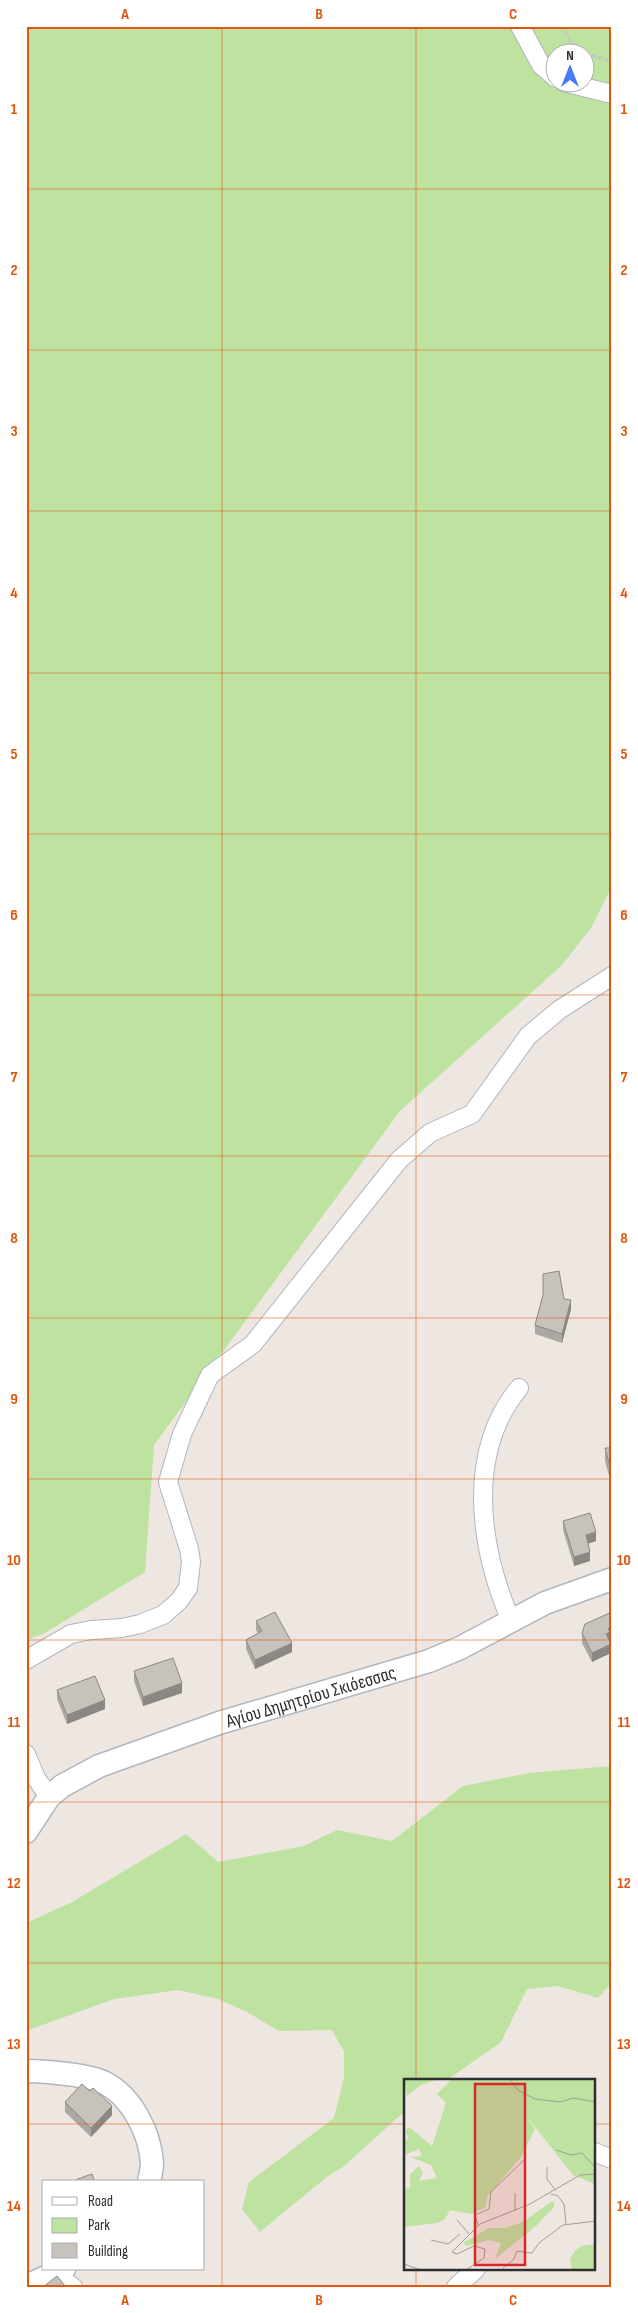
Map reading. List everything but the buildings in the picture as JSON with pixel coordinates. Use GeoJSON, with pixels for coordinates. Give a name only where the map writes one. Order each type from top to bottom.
{"type":"FeatureCollection","features":[{"type":"Feature","properties":{"kind":"street"},"geometry":{"type":"LineString","coordinates":[[520,26],[541,65],[546,69]]}},
{"type":"Feature","properties":{"kind":"street"},"geometry":{"type":"LineString","coordinates":[[596,90],[612,94]]}},
{"type":"Feature","properties":{"kind":"street"},"geometry":{"type":"LineString","coordinates":[[26,1660],[71,1634],[140,1624],[163,1615],[179,1601],[188,1588],[191,1562],[189,1549],[168,1482],[182,1434],[210,1375],[252,1344],[399,1160],[430,1133],[472,1114],[528,1036],[559,1010],[612,976]]}},
{"type":"Feature","properties":{"kind":"street"},"geometry":{"type":"LineString","coordinates":[[511,1621],[499,1593],[488,1554],[485,1528],[484,1483],[488,1453],[497,1425],[505,1408],[519,1388]]}},
{"type":"Feature","properties":{"kind":"street","name":"Αγίου Δημητρίου Σκιόεσσας"},"geometry":{"type":"LineString","coordinates":[[26,1832],[48,1797],[79,1776],[129,1755],[219,1723],[429,1661],[460,1648],[552,1600],[612,1579]]}},
{"type":"Feature","properties":{"kind":"street"},"geometry":{"type":"LineString","coordinates":[[26,1754],[36,1778],[48,1797]]}},
{"type":"Feature","properties":{"kind":"street"},"geometry":{"type":"LineString","coordinates":[[26,2072],[70,2075],[104,2082],[119,2092],[134,2110],[145,2134],[152,2164],[149,2180]]}},
{"type":"Feature","properties":{"kind":"street"},"geometry":{"type":"LineString","coordinates":[[596,2153],[612,2159]]}},
{"type":"Feature","properties":{"kind":"street"},"geometry":{"type":"LineString","coordinates":[[456,2287],[475,2270]]}},
{"type":"Feature","properties":{"kind":"street"},"geometry":{"type":"LineString","coordinates":[[26,2286],[59,2272],[73,2287]]}},
{"type":"Feature","properties":{"kind":"path"},"geometry":{"type":"LineString","coordinates":[[562,26],[571,42]]}},
{"type":"Feature","properties":{"kind":"path"},"geometry":{"type":"LineString","coordinates":[[596,57],[612,62]]}},
{"type":"Feature","properties":{"kind":"green space"},"geometry":{"type":"Polygon","coordinates":[[[26,26],[612,26],[612,886],[591,928],[562,965],[400,1111],[154,1445],[145,1572],[43,1634],[26,1640],[26,26]]]}},
{"type":"Feature","properties":{"kind":"green space"},"geometry":{"type":"Polygon","coordinates":[[[612,1766],[612,1982],[598,1998],[558,1986],[527,1989],[501,2042],[448,2079],[404,2079],[404,2112],[343,2167],[328,2176],[260,2232],[242,2209],[249,2182],[334,2118],[344,2078],[344,2052],[332,2030],[279,2031],[247,2012],[218,1999],[178,1990],[114,1999],[26,2031],[26,1923],[72,1902],[186,1834],[218,1862],[304,1846],[337,1830],[392,1841],[463,1786],[529,1773],[612,1766]]]}}]}
